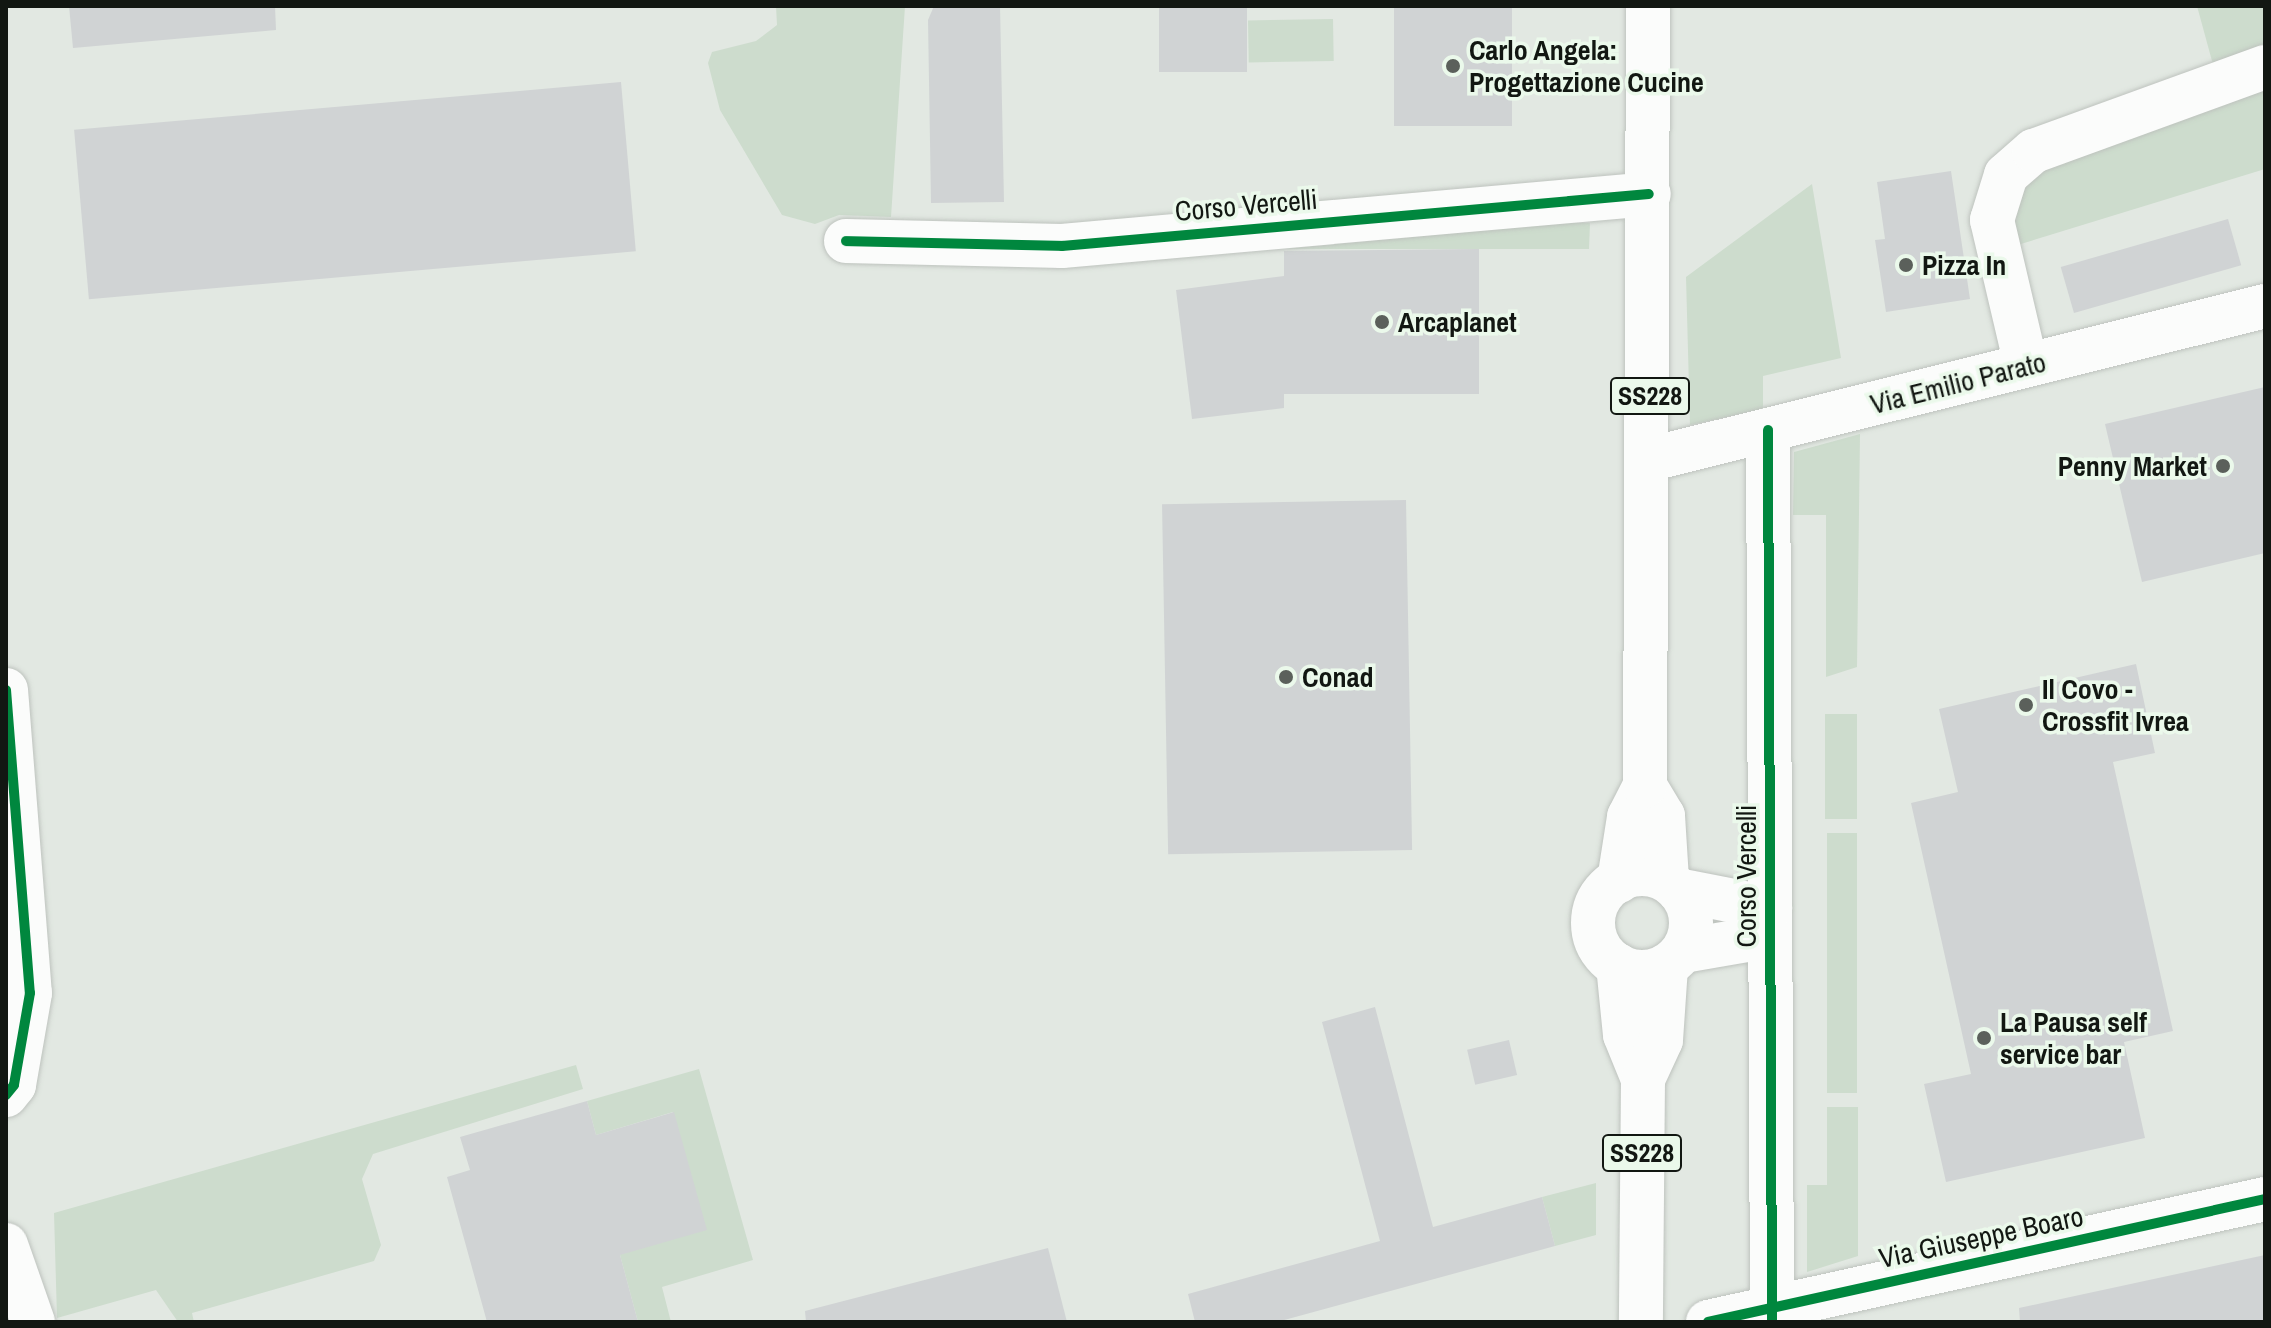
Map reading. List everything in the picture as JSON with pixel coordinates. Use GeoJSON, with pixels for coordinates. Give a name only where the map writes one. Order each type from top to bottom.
{"type":"FeatureCollection","features":[{"type":"Feature","properties":{"kind":"street","name":"SS228"},"geometry":{"type":"LineString","coordinates":[[1619,881],[1629,817],[1645,786],[1651,459],[1648,6]]}},
{"type":"Feature","properties":{"kind":"street"},"geometry":{"type":"LineString","coordinates":[[2026,365],[1992,220],[2006,175],[2034,151],[2265,67]]}},
{"type":"Feature","properties":{"kind":"street","name":"Corso Vercelli"},"geometry":{"type":"LineString","coordinates":[[846,241],[1035,247],[1649,194]]}},
{"type":"Feature","properties":{"kind":"street","name":"Via Emilio Parato"},"geometry":{"type":"LineString","coordinates":[[1651,459],[2265,306]]}},
{"type":"Feature","properties":{"kind":"street","name":"Corso Vercelli"},"geometry":{"type":"LineString","coordinates":[[1768,430],[1772,1315]]}},
{"type":"Feature","properties":{"kind":"street"},"geometry":{"type":"LineString","coordinates":[[6,690],[30,993],[14,1085],[6,1095]]}},
{"type":"Feature","properties":{"kind":"street","name":"SS228"},"geometry":{"type":"LineString","coordinates":[[1645,786],[1663,816],[1673,885]]}},
{"type":"Feature","properties":{"kind":"street"},"geometry":{"type":"LineString","coordinates":[[1637,874],[1673,885],[1691,919],[1674,959],[1638,972],[1618,965],[1593,928],[1600,899],[1619,881],[1637,874]]}},
{"type":"Feature","properties":{"kind":"street","name":"Corso Vercelli"},"geometry":{"type":"LineString","coordinates":[[1673,885],[1770,922]]}},
{"type":"Feature","properties":{"kind":"street","name":"Corso Vercelli"},"geometry":{"type":"LineString","coordinates":[[1674,959],[1770,922]]}},
{"type":"Feature","properties":{"kind":"street","name":"SS228"},"geometry":{"type":"LineString","coordinates":[[1643,1079],[1661,1040],[1674,959]]}},
{"type":"Feature","properties":{"kind":"street","name":"SS228"},"geometry":{"type":"LineString","coordinates":[[1618,965],[1625,1035],[1643,1079],[1641,1322]]}},
{"type":"Feature","properties":{"kind":"street","name":"Via Giuseppe Boaro"},"geometry":{"type":"LineString","coordinates":[[1708,1322],[1772,1315],[2265,1199]]}},
{"type":"Feature","properties":{"kind":"street"},"geometry":{"type":"LineString","coordinates":[[6,1245],[33,1322]]}},
{"type":"Feature","properties":{"kind":"green space"},"geometry":{"type":"Polygon","coordinates":[[[776,6],[905,6],[891,217],[839,215],[815,224],[782,215],[720,110],[708,63],[712,52],[756,41],[777,25],[776,6]]]}},
{"type":"Feature","properties":{"kind":"green space"},"geometry":{"type":"Polygon","coordinates":[[[2197,6],[2265,6],[2265,52],[2215,72],[2197,6]]]}},
{"type":"Feature","properties":{"kind":"green space"},"geometry":{"type":"Polygon","coordinates":[[[1333,19],[1334,61],[1249,62],[1248,20],[1333,19]]]}},
{"type":"Feature","properties":{"kind":"green space"},"geometry":{"type":"Polygon","coordinates":[[[2265,85],[2265,169],[2008,248],[2024,177],[2265,85]]]}},
{"type":"Feature","properties":{"kind":"green space"},"geometry":{"type":"Polygon","coordinates":[[[1812,184],[1841,358],[1763,376],[1763,409],[1690,425],[1686,277],[1812,184]]]}},
{"type":"Feature","properties":{"kind":"green space"},"geometry":{"type":"Polygon","coordinates":[[[1590,223],[1589,249],[1284,249],[1590,223]]]}},
{"type":"Feature","properties":{"kind":"green space"},"geometry":{"type":"Polygon","coordinates":[[[1860,434],[1857,667],[1826,677],[1826,515],[1793,515],[1794,452],[1860,434]]]}},
{"type":"Feature","properties":{"kind":"green space"},"geometry":{"type":"Polygon","coordinates":[[[1825,714],[1857,714],[1857,819],[1825,819],[1825,714]]]}},
{"type":"Feature","properties":{"kind":"green space"},"geometry":{"type":"Polygon","coordinates":[[[1827,833],[1857,833],[1857,1093],[1827,1093],[1827,833]]]}},
{"type":"Feature","properties":{"kind":"green space"},"geometry":{"type":"Polygon","coordinates":[[[576,1065],[583,1089],[373,1154],[362,1179],[381,1245],[374,1261],[192,1313],[194,1322],[178,1322],[156,1290],[57,1318],[54,1213],[576,1065]]]}},
{"type":"Feature","properties":{"kind":"green space"},"geometry":{"type":"Polygon","coordinates":[[[699,1069],[753,1260],[662,1287],[671,1322],[638,1322],[620,1255],[673,1112],[596,1135],[587,1101],[699,1069]]]}},
{"type":"Feature","properties":{"kind":"green space"},"geometry":{"type":"Polygon","coordinates":[[[1827,1107],[1858,1107],[1858,1256],[1807,1272],[1807,1185],[1827,1185],[1827,1107]]]}},
{"type":"Feature","properties":{"kind":"green space"},"geometry":{"type":"Polygon","coordinates":[[[1596,1183],[1596,1235],[1555,1246],[1542,1197],[1596,1183]]]}},
{"type":"Feature","properties":{"kind":"building"},"geometry":{"type":"Polygon","coordinates":[[[69,6],[275,6],[276,30],[73,48],[69,6]]]}},
{"type":"Feature","properties":{"kind":"building"},"geometry":{"type":"Polygon","coordinates":[[[934,6],[1000,6],[1004,202],[931,203],[928,20],[934,6]]]}},
{"type":"Feature","properties":{"kind":"building"},"geometry":{"type":"Polygon","coordinates":[[[1159,6],[1247,6],[1247,72],[1159,72],[1159,6]]]}},
{"type":"Feature","properties":{"kind":"building","name":"Carlo Angela: Progettazione Cucine"},"geometry":{"type":"Polygon","coordinates":[[[1394,6],[1512,6],[1512,126],[1394,126],[1394,6]]]}},
{"type":"Feature","properties":{"kind":"building"},"geometry":{"type":"Polygon","coordinates":[[[621,82],[636,251],[89,299],[74,130],[621,82]]]}},
{"type":"Feature","properties":{"kind":"building"},"geometry":{"type":"Polygon","coordinates":[[[1951,171],[1970,299],[1886,312],[1875,240],[1885,239],[1877,182],[1951,171]]]}},
{"type":"Feature","properties":{"kind":"building"},"geometry":{"type":"Polygon","coordinates":[[[2228,219],[2241,265],[2074,313],[2061,267],[2228,219]]]}},
{"type":"Feature","properties":{"kind":"building","name":"Arcaplanet"},"geometry":{"type":"Polygon","coordinates":[[[1479,249],[1479,394],[1284,394],[1284,408],[1192,419],[1176,290],[1284,276],[1284,251],[1479,249]]]}},
{"type":"Feature","properties":{"kind":"building"},"geometry":{"type":"Polygon","coordinates":[[[2265,387],[2265,553],[2142,582],[2105,424],[2265,387]]]}},
{"type":"Feature","properties":{"kind":"building","name":"Conad"},"geometry":{"type":"Polygon","coordinates":[[[1406,500],[1412,850],[1168,854],[1162,504],[1406,500]]]}},
{"type":"Feature","properties":{"kind":"building"},"geometry":{"type":"Polygon","coordinates":[[[2136,664],[2155,753],[2113,762],[2173,1031],[2124,1042],[2145,1138],[1946,1182],[1924,1084],[1971,1074],[1911,803],[1958,792],[1939,709],[2136,664]]]}},
{"type":"Feature","properties":{"kind":"building"},"geometry":{"type":"Polygon","coordinates":[[[1375,1007],[1433,1227],[1542,1197],[1555,1246],[1277,1322],[1195,1322],[1188,1294],[1380,1241],[1322,1022],[1375,1007]]]}},
{"type":"Feature","properties":{"kind":"building"},"geometry":{"type":"Polygon","coordinates":[[[1509,1040],[1517,1075],[1475,1085],[1467,1050],[1509,1040]]]}},
{"type":"Feature","properties":{"kind":"building"},"geometry":{"type":"Polygon","coordinates":[[[587,1101],[596,1135],[674,1112],[707,1230],[620,1255],[638,1322],[487,1322],[447,1177],[470,1170],[460,1137],[587,1101]]]}},
{"type":"Feature","properties":{"kind":"building"},"geometry":{"type":"Polygon","coordinates":[[[1048,1248],[1067,1322],[806,1322],[805,1311],[1048,1248]]]}},
{"type":"Feature","properties":{"kind":"building"},"geometry":{"type":"Polygon","coordinates":[[[2265,1255],[2265,1322],[2020,1322],[2019,1308],[2265,1255]]]}},
{"type":"Feature","properties":{"kind":"cycle path"},"geometry":{"type":"LineString","coordinates":[[846,241],[1062,246],[1649,194]]}},
{"type":"Feature","properties":{"kind":"cycle path"},"geometry":{"type":"LineString","coordinates":[[1768,430],[1772,1322]]}},
{"type":"Feature","properties":{"kind":"cycle path"},"geometry":{"type":"LineString","coordinates":[[6,690],[30,993],[14,1085],[6,1095]]}},
{"type":"Feature","properties":{"kind":"cycle path"},"geometry":{"type":"LineString","coordinates":[[1708,1322],[2265,1199]]}},
{"type":"Feature","properties":{"kind":"place","name":"Carlo Angela: Progettazione Cucine"},"geometry":{"type":"Point","coordinates":[1453,66]}},
{"type":"Feature","properties":{"kind":"place","name":"Pizza In"},"geometry":{"type":"Point","coordinates":[1906,265]}},
{"type":"Feature","properties":{"kind":"place","name":"Arcaplanet"},"geometry":{"type":"Point","coordinates":[1382,322]}},
{"type":"Feature","properties":{"kind":"place","name":"Penny Market"},"geometry":{"type":"Point","coordinates":[2223,466]}},
{"type":"Feature","properties":{"kind":"place","name":"Conad"},"geometry":{"type":"Point","coordinates":[1286,677]}},
{"type":"Feature","properties":{"kind":"place","name":"Il Covo - Crossfit Ivrea"},"geometry":{"type":"Point","coordinates":[2026,705]}},
{"type":"Feature","properties":{"kind":"place","name":"La Pausa self service bar"},"geometry":{"type":"Point","coordinates":[1984,1038]}}]}
